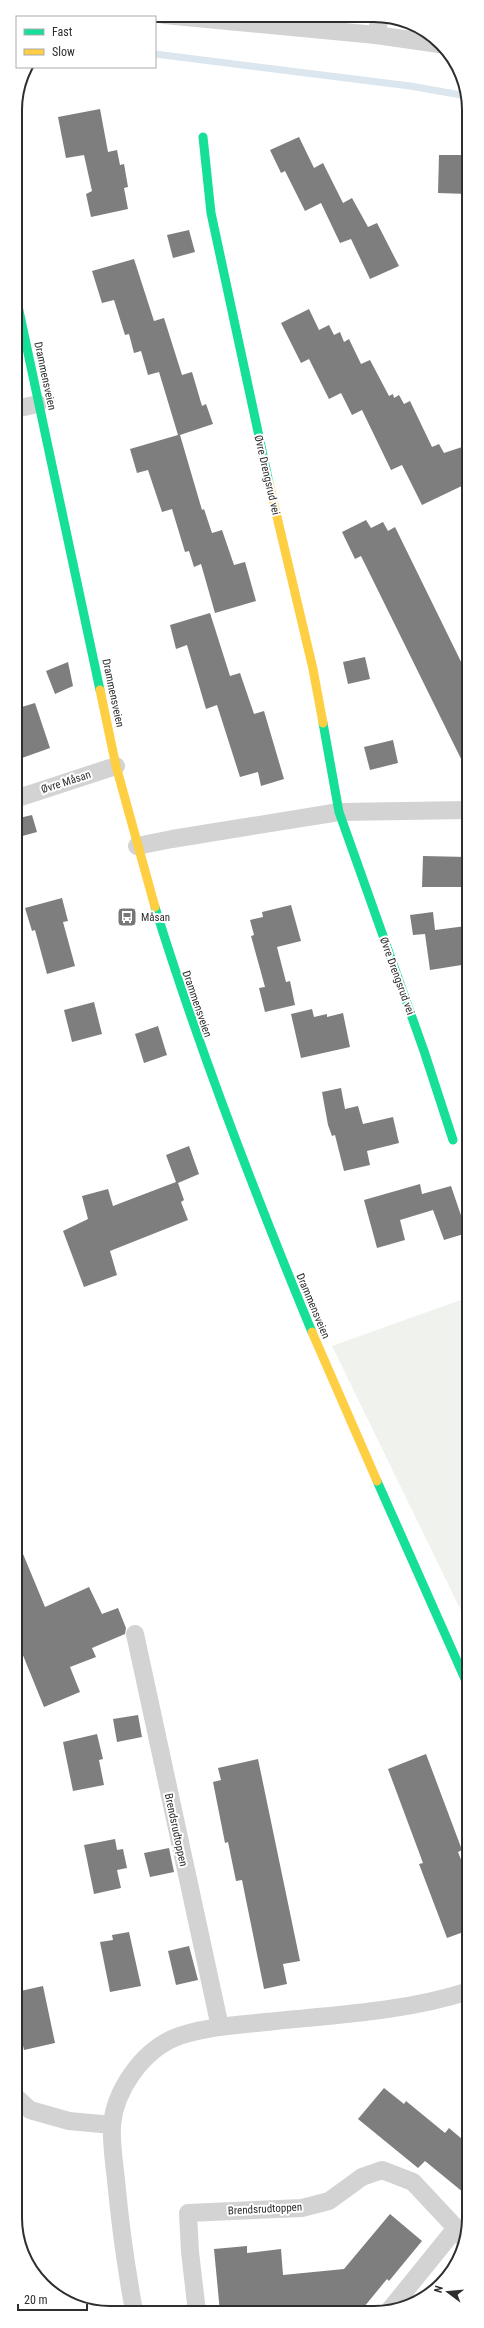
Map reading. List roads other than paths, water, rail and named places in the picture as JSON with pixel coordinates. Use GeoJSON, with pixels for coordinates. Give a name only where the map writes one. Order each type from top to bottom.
{"type":"FeatureCollection","features":[{"type":"Feature","properties":{"kind":"main road","name":"Øvre Drengsrud vei"},"geometry":{"type":"LineString","coordinates":[[203,136],[211,213],[232,319],[261,451],[313,669],[339,812],[424,1051],[453,1140]]}},
{"type":"Feature","properties":{"kind":"main road","name":"Drammensveien"},"geometry":{"type":"LineString","coordinates":[[22,326],[116,766],[137,846],[173,970],[254,1195],[296,1296],[462,1672]]}},
{"type":"Feature","properties":{"kind":"street"},"geometry":{"type":"LineString","coordinates":[[238,22],[376,35],[430,43]]}},
{"type":"Feature","properties":{"kind":"street"},"geometry":{"type":"LineString","coordinates":[[376,35],[379,22]]}},
{"type":"Feature","properties":{"kind":"street"},"geometry":{"type":"LineString","coordinates":[[22,407],[38,404]]}},
{"type":"Feature","properties":{"kind":"street","name":"Øvre Måsan"},"geometry":{"type":"LineString","coordinates":[[22,797],[116,766]]}},
{"type":"Feature","properties":{"kind":"street"},"geometry":{"type":"LineString","coordinates":[[137,846],[172,838],[339,812],[462,810]]}},
{"type":"Feature","properties":{"kind":"street","name":"Brendsrudtoppen"},"geometry":{"type":"LineString","coordinates":[[135,1634],[220,2027]]}},
{"type":"Feature","properties":{"kind":"street"},"geometry":{"type":"LineString","coordinates":[[133,2306],[121,2233],[112,2125],[120,2098],[136,2069],[150,2053],[175,2038],[220,2027],[396,2008],[437,2001],[462,1993]]}},
{"type":"Feature","properties":{"kind":"street"},"geometry":{"type":"LineString","coordinates":[[22,2103],[30,2110],[69,2121],[112,2125]]}},
{"type":"Feature","properties":{"kind":"street","name":"Brendsrudtoppen"},"geometry":{"type":"LineString","coordinates":[[196,2306],[190,2252],[188,2213],[302,2208],[328,2201],[362,2177],[382,2170],[413,2182],[460,2234],[397,2302]]}},
{"type":"Feature","properties":{"kind":"waterway"},"geometry":{"type":"LineString","coordinates":[[156,54],[410,86],[460,95]]}},
{"type":"Feature","properties":{"kind":"place","name":"Måsan"},"geometry":{"type":"Point","coordinates":[127,917]}}]}
